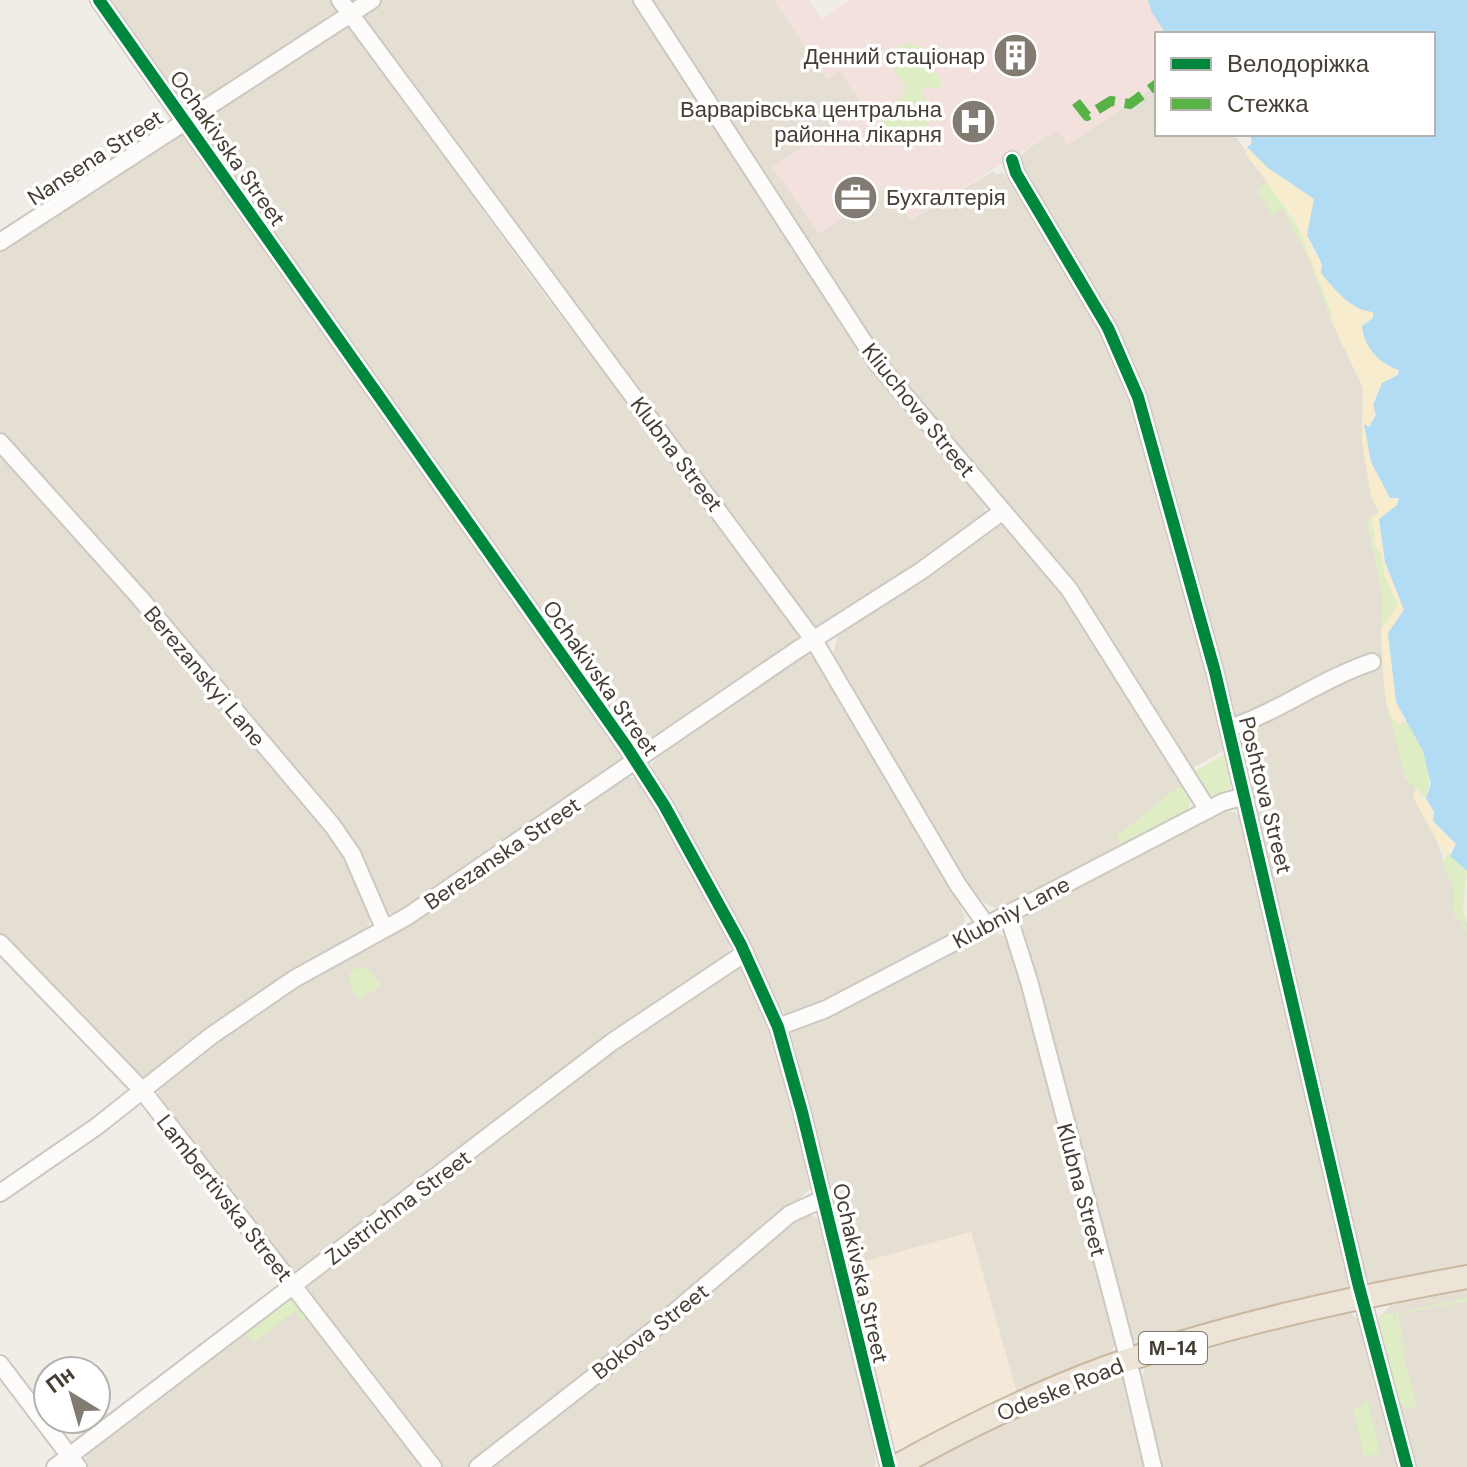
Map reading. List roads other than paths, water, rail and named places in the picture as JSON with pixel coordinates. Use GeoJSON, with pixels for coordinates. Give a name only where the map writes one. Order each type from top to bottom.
{"type":"FeatureCollection","features":[{"type":"Feature","properties":{"kind":"highway","name":"Odeske Road"},"geometry":{"type":"LineString","coordinates":[[895,1467],[1010,1407],[1128,1361],[1362,1298],[1467,1277]]}},
{"type":"Feature","properties":{"kind":"street","name":"Ochakivska Street"},"geometry":{"type":"LineString","coordinates":[[99,0],[637,763],[682,836],[745,953],[778,1027],[889,1467]]}},
{"type":"Feature","properties":{"kind":"street","name":"Klubna Street"},"geometry":{"type":"LineString","coordinates":[[340,0],[815,642],[958,885],[987,926]]}},
{"type":"Feature","properties":{"kind":"street","name":"Nansena Street"},"geometry":{"type":"LineString","coordinates":[[0,242],[372,0]]}},
{"type":"Feature","properties":{"kind":"street","name":"Kliuchova Street"},"geometry":{"type":"LineString","coordinates":[[642,0],[878,364],[1086,612],[1176,764],[1208,810]]}},
{"type":"Feature","properties":{"kind":"street","name":"Poshtova Street"},"geometry":{"type":"LineString","coordinates":[[1012,160],[1016,173],[1124,359],[1190,575],[1229,728],[1362,1298],[1407,1467]]}},
{"type":"Feature","properties":{"kind":"street","name":"Berezanskyi Lane"},"geometry":{"type":"LineString","coordinates":[[0,442],[140,598],[332,825],[352,854],[384,928]]}},
{"type":"Feature","properties":{"kind":"street","name":"Berezanska Street"},"geometry":{"type":"LineString","coordinates":[[0,1193],[211,1036],[294,979],[408,916],[637,763],[797,650],[815,642],[1003,511]]}},
{"type":"Feature","properties":{"kind":"street"},"geometry":{"type":"LineString","coordinates":[[1229,728],[1253,720],[1305,690],[1372,662]]}},
{"type":"Feature","properties":{"kind":"street","name":"Klubniy Lane"},"geometry":{"type":"LineString","coordinates":[[778,1027],[826,1009],[1208,810],[1245,796]]}},
{"type":"Feature","properties":{"kind":"street","name":"Klubna Street"},"geometry":{"type":"LineString","coordinates":[[1008,915],[1029,981],[1153,1467]]}},
{"type":"Feature","properties":{"kind":"street","name":"Lambertivska Street"},"geometry":{"type":"LineString","coordinates":[[0,943],[142,1090],[433,1467]]}},
{"type":"Feature","properties":{"kind":"street","name":"Zustrichna Street"},"geometry":{"type":"LineString","coordinates":[[55,1467],[74,1462],[294,1286],[627,1031],[745,953]]}},
{"type":"Feature","properties":{"kind":"street","name":"Bokova Street"},"geometry":{"type":"LineString","coordinates":[[478,1467],[645,1337],[790,1214],[823,1199]]}},
{"type":"Feature","properties":{"kind":"street"},"geometry":{"type":"LineString","coordinates":[[0,1364],[74,1462]]}},
{"type":"Feature","properties":{"kind":"water"},"geometry":{"type":"Polygon","coordinates":[[[1148,0],[1467,0],[1467,871],[1450,856],[1456,844],[1433,821],[1434,812],[1426,798],[1431,784],[1423,751],[1396,702],[1388,633],[1404,610],[1385,562],[1379,519],[1397,505],[1399,498],[1390,498],[1371,462],[1364,424],[1369,427],[1376,415],[1373,405],[1382,383],[1398,375],[1399,370],[1379,359],[1366,341],[1362,326],[1373,318],[1373,312],[1351,303],[1321,273],[1322,264],[1307,235],[1314,199],[1268,168],[1247,147],[1252,143],[1250,136],[1435,136],[1435,32],[1165,32],[1151,11],[1148,0]]]}},
{"type":"Feature","properties":{"kind":"place","name":"Денний стаціонар"},"geometry":{"type":"Point","coordinates":[1016,56]}},
{"type":"Feature","properties":{"kind":"place","name":"Варварівська центральна районна лікарня"},"geometry":{"type":"Point","coordinates":[973,122]}},
{"type":"Feature","properties":{"kind":"place","name":"Бухгалтерія"},"geometry":{"type":"Point","coordinates":[855,197]}}]}
